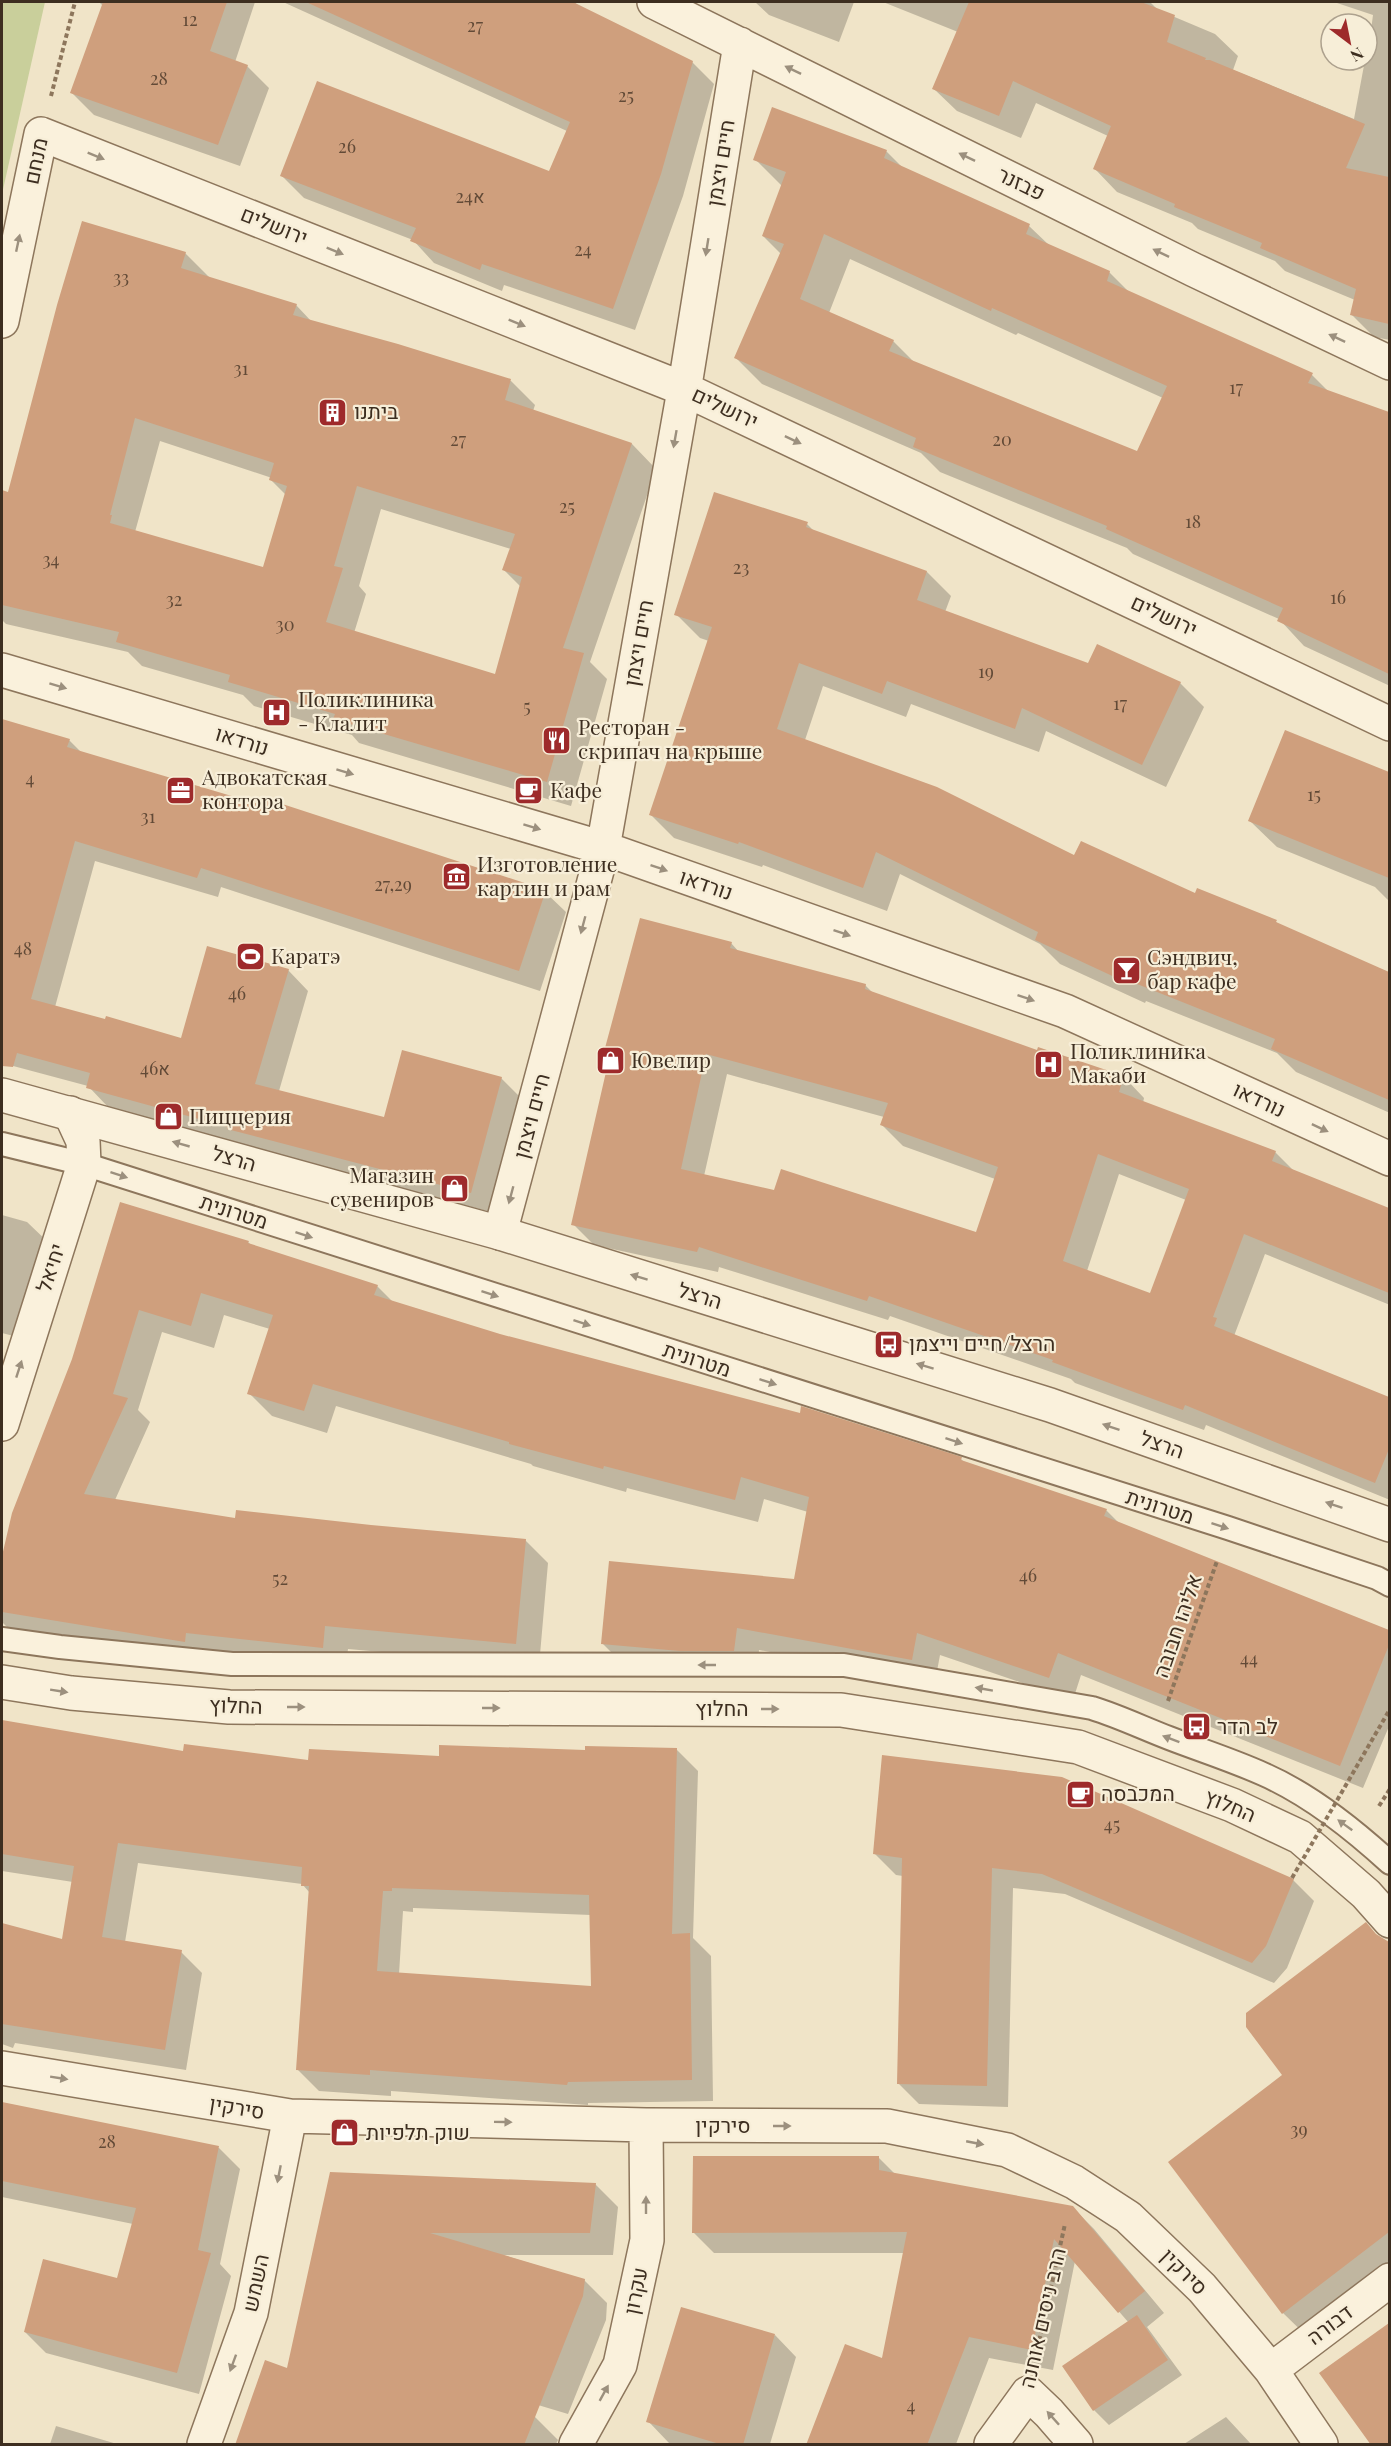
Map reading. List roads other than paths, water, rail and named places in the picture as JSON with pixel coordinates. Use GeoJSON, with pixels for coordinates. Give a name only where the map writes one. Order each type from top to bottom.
{"type":"FeatureCollection","features":[{"type":"Feature","properties":{"kind":"street","name":"פבזנר"},"geometry":{"type":"LineString","coordinates":[[654,2],[1194,270],[1389,363]]}},
{"type":"Feature","properties":{"kind":"street","name":"חיים ויצמן"},"geometry":{"type":"LineString","coordinates":[[500,1233],[603,848],[684,389],[740,44]]}},
{"type":"Feature","properties":{"kind":"street","name":"ירושלים"},"geometry":{"type":"LineString","coordinates":[[41,135],[684,389],[1389,724]]}},
{"type":"Feature","properties":{"kind":"street","name":"מנחם"},"geometry":{"type":"LineString","coordinates":[[2,321],[41,135]]}},
{"type":"Feature","properties":{"kind":"street","name":"נורדאו"},"geometry":{"type":"LineString","coordinates":[[2,670],[603,848],[1065,1011],[1389,1159]]}},
{"type":"Feature","properties":{"kind":"street","name":"הרצל"},"geometry":{"type":"LineString","coordinates":[[2,1095],[500,1233],[1050,1405],[1389,1525]]}},
{"type":"Feature","properties":{"kind":"street","name":"יחיאל"},"geometry":{"type":"LineString","coordinates":[[2,1424],[84,1164],[83,1141],[70,1113]]}},
{"type":"Feature","properties":{"kind":"street","name":"החלוץ"},"geometry":{"type":"LineString","coordinates":[[2,1682],[71,1693],[229,1707],[841,1710],[1078,1747],[1233,1805],[1299,1837],[1366,1894],[1389,1921]]}},
{"type":"Feature","properties":{"kind":"street","name":"סירקין"},"geometry":{"type":"LineString","coordinates":[[2,2068],[290,2116],[646,2126],[887,2126],[1007,2150],[1074,2182],[1128,2217],[1202,2288],[1271,2370],[1321,2445]]}},
{"type":"Feature","properties":{"kind":"street","name":"השמש"},"geometry":{"type":"LineString","coordinates":[[204,2445],[251,2313],[290,2116]]}},
{"type":"Feature","properties":{"kind":"street","name":"עקרון"},"geometry":{"type":"LineString","coordinates":[[576,2445],[620,2365],[646,2240],[646,2126]]}},
{"type":"Feature","properties":{"kind":"street","name":"דבורה"},"geometry":{"type":"LineString","coordinates":[[1271,2370],[1389,2280]]}},
{"type":"Feature","properties":{"kind":"street","name":"הרב ניסים אוחנה"},"geometry":{"type":"LineString","coordinates":[[991,2445],[1028,2393],[1049,2413],[1076,2445]]}},
{"type":"Feature","properties":{"kind":"lane","name":"מטרונית"},"geometry":{"type":"LineString","coordinates":[[2,1143],[84,1164],[1228,1528],[1377,1578],[1389,1585]]}},
{"type":"Feature","properties":{"kind":"lane"},"geometry":{"type":"LineString","coordinates":[[2,1639],[232,1664],[844,1665],[1092,1708],[1123,1718],[1265,1774],[1320,1807],[1361,1837],[1389,1863]]}},
{"type":"Feature","properties":{"kind":"place","name":"ביתנו"},"geometry":{"type":"Point","coordinates":[333,412]}},
{"type":"Feature","properties":{"kind":"place","name":"Поликлиника - Клалит"},"geometry":{"type":"Point","coordinates":[277,712]}},
{"type":"Feature","properties":{"kind":"place","name":"Ресторан - скрипач на крыше"},"geometry":{"type":"Point","coordinates":[557,740]}},
{"type":"Feature","properties":{"kind":"place","name":"Адвокатская контора"},"geometry":{"type":"Point","coordinates":[181,790]}},
{"type":"Feature","properties":{"kind":"place","name":"Кафе"},"geometry":{"type":"Point","coordinates":[529,791]}},
{"type":"Feature","properties":{"kind":"place","name":"Изготовление картин и рам"},"geometry":{"type":"Point","coordinates":[456,877]}},
{"type":"Feature","properties":{"kind":"place","name":"Каратэ"},"geometry":{"type":"Point","coordinates":[250,957]}},
{"type":"Feature","properties":{"kind":"place","name":"Сэндвич, бар кафе"},"geometry":{"type":"Point","coordinates":[1126,970]}},
{"type":"Feature","properties":{"kind":"place","name":"Ювелир"},"geometry":{"type":"Point","coordinates":[610,1061]}},
{"type":"Feature","properties":{"kind":"place","name":"Поликлиника Макаби"},"geometry":{"type":"Point","coordinates":[1049,1064]}},
{"type":"Feature","properties":{"kind":"place","name":"Пиццерия"},"geometry":{"type":"Point","coordinates":[168,1117]}},
{"type":"Feature","properties":{"kind":"place","name":"Магазин сувениров"},"geometry":{"type":"Point","coordinates":[455,1188]}},
{"type":"Feature","properties":{"kind":"place","name":"הרצל/חיים וייצמן"},"geometry":{"type":"Point","coordinates":[888,1344]}},
{"type":"Feature","properties":{"kind":"place","name":"לב הדר"},"geometry":{"type":"Point","coordinates":[1196,1727]}},
{"type":"Feature","properties":{"kind":"place","name":"המכבסה"},"geometry":{"type":"Point","coordinates":[1080,1794]}},
{"type":"Feature","properties":{"kind":"place","name":"שוק תלפיות"},"geometry":{"type":"Point","coordinates":[345,2133]}}]}
